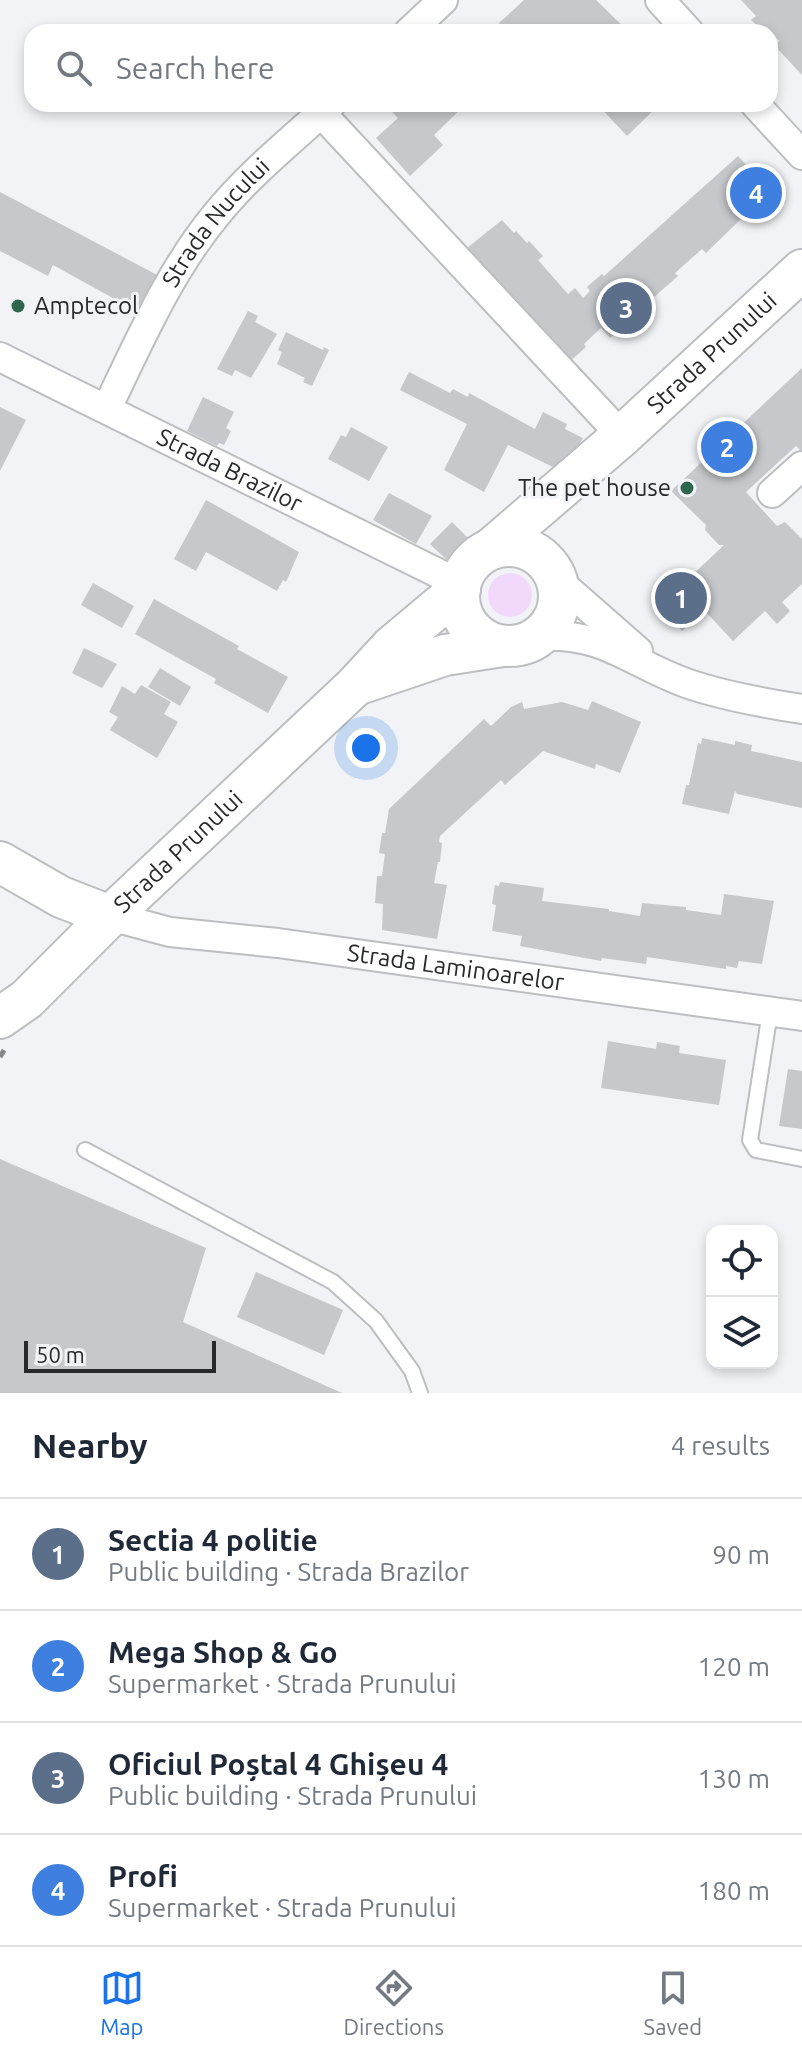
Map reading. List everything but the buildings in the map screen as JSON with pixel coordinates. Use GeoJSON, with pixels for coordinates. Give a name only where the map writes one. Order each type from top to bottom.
{"type":"FeatureCollection","features":[{"type":"Feature","properties":{"kind":"street"},"geometry":{"type":"LineString","coordinates":[[418,24],[443,0]]}},
{"type":"Feature","properties":{"kind":"street"},"geometry":{"type":"LineString","coordinates":[[660,0],[682,24]]}},
{"type":"Feature","properties":{"kind":"street","name":"Strada Nucului"},"geometry":{"type":"LineString","coordinates":[[107,408],[142,335],[183,262],[216,215],[322,112]]}},
{"type":"Feature","properties":{"kind":"street"},"geometry":{"type":"LineString","coordinates":[[330,112],[622,436]]}},
{"type":"Feature","properties":{"kind":"street"},"geometry":{"type":"LineString","coordinates":[[762,112],[802,155]]}},
{"type":"Feature","properties":{"kind":"street","name":"Strada Prunului"},"geometry":{"type":"LineString","coordinates":[[492,548],[797,285]]}},
{"type":"Feature","properties":{"kind":"street","name":"Strada Brazilor"},"geometry":{"type":"LineString","coordinates":[[0,357],[460,586]]}},
{"type":"Feature","properties":{"kind":"street","name":"Strada Prunului"},"geometry":{"type":"LineString","coordinates":[[555,574],[559,530],[566,512],[622,436]]}},
{"type":"Feature","properties":{"kind":"street"},"geometry":{"type":"LineString","coordinates":[[772,493],[802,466]]}},
{"type":"Feature","properties":{"kind":"street"},"geometry":{"type":"LineString","coordinates":[[663,672],[555,574],[543,558],[519,546],[492,548],[472,562],[460,586],[460,605],[465,619],[475,632],[488,641],[521,641],[560,635],[594,640],[683,682],[721,694],[802,709]]}},
{"type":"Feature","properties":{"kind":"street"},"geometry":{"type":"LineString","coordinates":[[521,641],[551,625],[558,611],[560,595],[555,574]]}},
{"type":"Feature","properties":{"kind":"street","name":"Strada Prunului"},"geometry":{"type":"LineString","coordinates":[[0,1018],[27,999],[110,916],[355,686],[392,646],[460,586]]}},
{"type":"Feature","properties":{"kind":"street","name":"Strada Prunului"},"geometry":{"type":"LineString","coordinates":[[355,686],[445,655],[521,641]]}},
{"type":"Feature","properties":{"kind":"street"},"geometry":{"type":"LineString","coordinates":[[0,862],[61,897],[110,916]]}},
{"type":"Feature","properties":{"kind":"street","name":"Strada Laminoarelor"},"geometry":{"type":"LineString","coordinates":[[110,916],[170,932],[278,943],[802,1016]]}},
{"type":"Feature","properties":{"kind":"lane"},"geometry":{"type":"LineString","coordinates":[[770,1012],[750,1140],[756,1150],[802,1159]]}},
{"type":"Feature","properties":{"kind":"lane"},"geometry":{"type":"LineString","coordinates":[[85,1150],[333,1282],[376,1321],[412,1371],[420,1393]]}},
{"type":"Feature","properties":{"kind":"shaded area"},"geometry":{"type":"Polygon","coordinates":[[[510,573],[526,579],[532,595],[526,611],[510,617],[494,611],[488,595],[494,579],[510,573]]]}},
{"type":"Feature","properties":{"kind":"place","name":"Profi"},"geometry":{"type":"Point","coordinates":[756,193]}},
{"type":"Feature","properties":{"kind":"place","name":"Amptecol"},"geometry":{"type":"Point","coordinates":[18,306]}},
{"type":"Feature","properties":{"kind":"place","name":"Oficiul Poștal 4 Ghișeu 4"},"geometry":{"type":"Point","coordinates":[626,308]}},
{"type":"Feature","properties":{"kind":"place","name":"Mega Shop & Go"},"geometry":{"type":"Point","coordinates":[727,447]}},
{"type":"Feature","properties":{"kind":"place","name":"The pet house"},"geometry":{"type":"Point","coordinates":[687,488]}},
{"type":"Feature","properties":{"kind":"place","name":"Sectia 4 politie"},"geometry":{"type":"Point","coordinates":[681,598]}}]}
